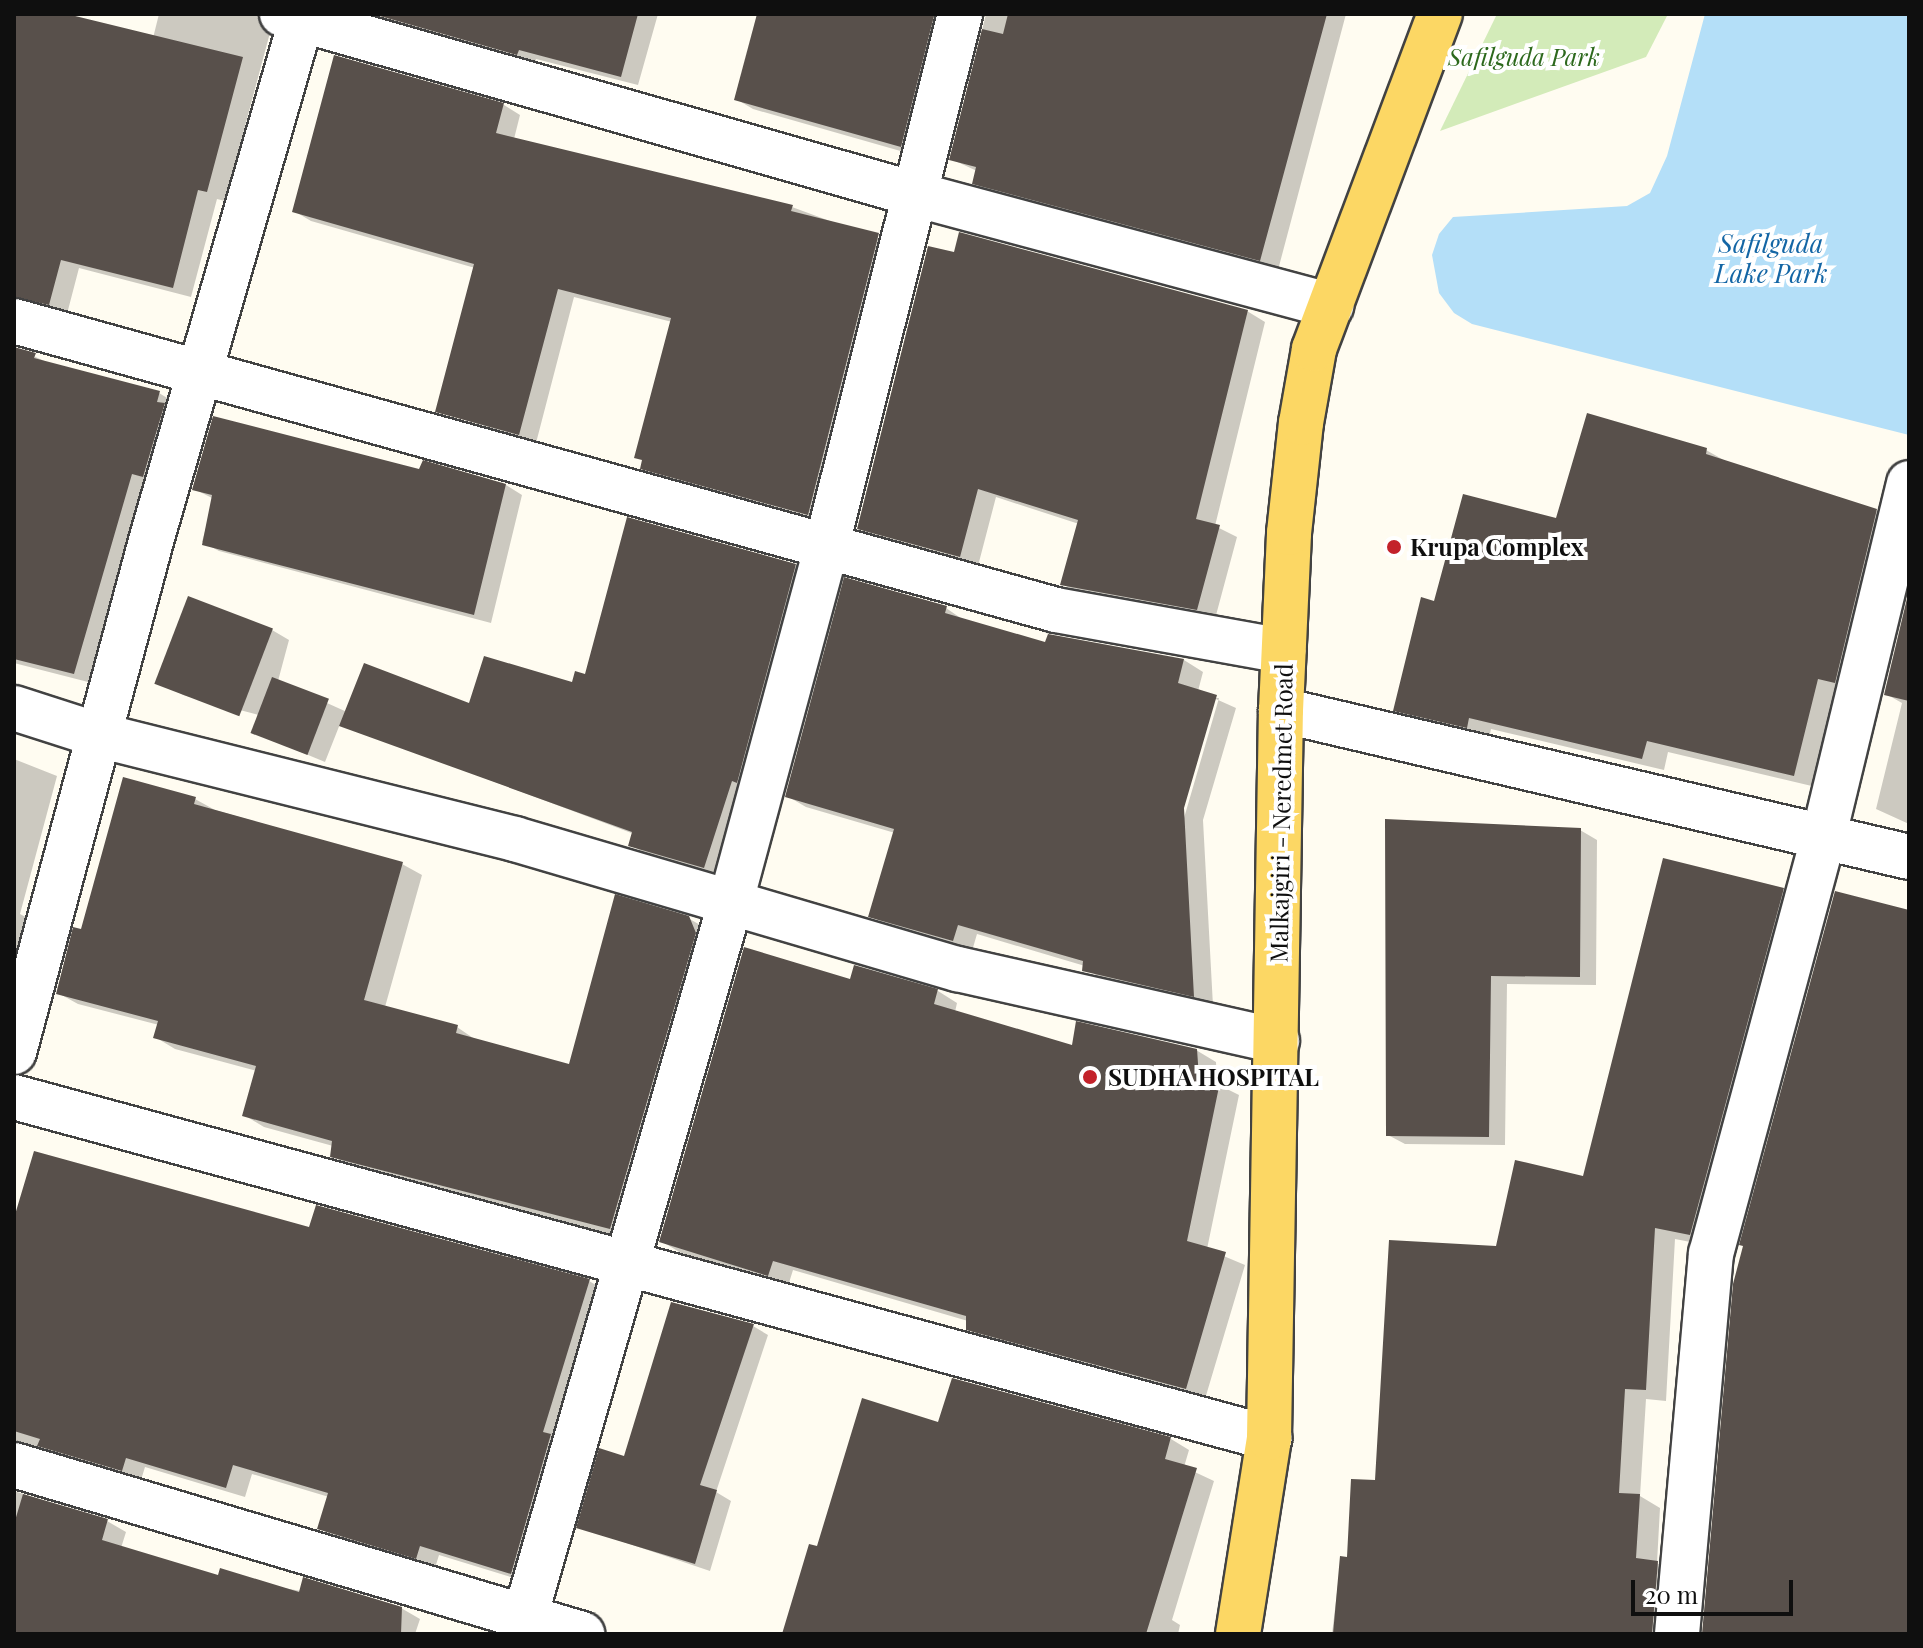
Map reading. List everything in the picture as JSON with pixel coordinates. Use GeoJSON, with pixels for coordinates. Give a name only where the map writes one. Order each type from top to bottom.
{"type":"FeatureCollection","features":[{"type":"Feature","properties":{"kind":"main road","name":"Malkajgiri - Neredmet Road"},"geometry":{"type":"LineString","coordinates":[[1238,1634],[1269,1438],[1270,1193],[1277,1041],[1281,710],[1301,423],[1314,349],[1440,14]]}},
{"type":"Feature","properties":{"kind":"street"},"geometry":{"type":"LineString","coordinates":[[522,1625],[731,901],[826,548],[960,14]]}},
{"type":"Feature","properties":{"kind":"street"},"geometry":{"type":"LineString","coordinates":[[14,1052],[296,16],[914,194],[1331,306]]}},
{"type":"Feature","properties":{"kind":"street"},"geometry":{"type":"LineString","coordinates":[[14,321],[1056,610],[1283,651]]}},
{"type":"Feature","properties":{"kind":"street"},"geometry":{"type":"LineString","coordinates":[[1677,1634],[1711,1254],[1824,835],[1909,483]]}},
{"type":"Feature","properties":{"kind":"street"},"geometry":{"type":"LineString","coordinates":[[14,708],[98,735],[515,839],[958,969],[1277,1041]]}},
{"type":"Feature","properties":{"kind":"street"},"geometry":{"type":"LineString","coordinates":[[1281,710],[1909,857]]}},
{"type":"Feature","properties":{"kind":"street"},"geometry":{"type":"LineString","coordinates":[[14,1097],[624,1266],[1269,1438]]}},
{"type":"Feature","properties":{"kind":"street"},"geometry":{"type":"LineString","coordinates":[[14,1465],[522,1625],[582,1634]]}},
{"type":"Feature","properties":{"kind":"green space","name":"Safilguda Park"},"geometry":{"type":"Polygon","coordinates":[[[1497,14],[1668,14],[1646,57],[1440,131],[1497,14]]]}},
{"type":"Feature","properties":{"kind":"water","name":"Safilguda Lake Park"},"geometry":{"type":"Polygon","coordinates":[[[1705,14],[1909,14],[1909,435],[1472,324],[1454,313],[1439,293],[1432,255],[1439,234],[1453,217],[1627,206],[1650,193],[1667,156],[1705,14]]]}},
{"type":"Feature","properties":{"kind":"building"},"geometry":{"type":"Polygon","coordinates":[[[14,14],[67,14],[243,57],[207,192],[198,190],[173,288],[61,260],[49,305],[14,297],[14,14]]]}},
{"type":"Feature","properties":{"kind":"building"},"geometry":{"type":"Polygon","coordinates":[[[373,14],[638,14],[621,77],[519,50],[517,55],[373,14]]]}},
{"type":"Feature","properties":{"kind":"building"},"geometry":{"type":"Polygon","coordinates":[[[757,14],[934,16],[901,147],[734,100],[757,14]]]}},
{"type":"Feature","properties":{"kind":"building"},"geometry":{"type":"Polygon","coordinates":[[[1008,14],[1327,14],[1260,261],[972,184],[976,167],[949,160],[982,29],[1003,34],[1008,14]]]}},
{"type":"Feature","properties":{"kind":"building"},"geometry":{"type":"Polygon","coordinates":[[[334,55],[504,103],[496,133],[793,205],[791,211],[879,233],[808,515],[640,469],[642,460],[634,458],[671,318],[558,289],[519,435],[435,412],[474,264],[292,212],[334,55]]]}},
{"type":"Feature","properties":{"kind":"building"},"geometry":{"type":"Polygon","coordinates":[[[959,232],[1248,310],[1196,519],[1220,525],[1197,610],[1060,585],[1078,520],[978,489],[960,557],[857,529],[928,246],[954,252],[959,232]]]}},
{"type":"Feature","properties":{"kind":"building"},"geometry":{"type":"Polygon","coordinates":[[[14,347],[36,353],[34,358],[160,391],[157,402],[165,403],[143,477],[132,474],[74,674],[14,659],[14,347]]]}},
{"type":"Feature","properties":{"kind":"building"},"geometry":{"type":"Polygon","coordinates":[[[1587,413],[1707,448],[1706,454],[1877,509],[1835,683],[1818,679],[1794,776],[1647,741],[1642,759],[1469,718],[1467,728],[1393,711],[1421,597],[1434,601],[1463,494],[1556,518],[1587,413]]]}},
{"type":"Feature","properties":{"kind":"building"},"geometry":{"type":"Polygon","coordinates":[[[213,416],[419,469],[423,460],[506,484],[474,615],[202,545],[212,495],[192,490],[213,416]]]}},
{"type":"Feature","properties":{"kind":"building"},"geometry":{"type":"Polygon","coordinates":[[[627,517],[796,564],[737,783],[732,781],[704,868],[628,846],[632,832],[339,726],[364,663],[469,703],[484,656],[572,682],[575,671],[585,674],[627,517]]]}},
{"type":"Feature","properties":{"kind":"building"},"geometry":{"type":"Polygon","coordinates":[[[844,577],[947,606],[945,613],[1045,642],[1048,634],[1184,659],[1178,683],[1217,695],[1184,808],[1194,997],[1082,971],[1083,961],[958,925],[953,941],[868,917],[894,829],[785,797],[844,577]]]}},
{"type":"Feature","properties":{"kind":"building"},"geometry":{"type":"Polygon","coordinates":[[[1909,590],[1909,701],[1884,695],[1909,590]]]}},
{"type":"Feature","properties":{"kind":"building"},"geometry":{"type":"Polygon","coordinates":[[[188,596],[273,629],[239,716],[154,684],[188,596]]]}},
{"type":"Feature","properties":{"kind":"building"},"geometry":{"type":"Polygon","coordinates":[[[272,677],[329,699],[307,755],[250,733],[272,677]]]}},
{"type":"Feature","properties":{"kind":"building"},"geometry":{"type":"Polygon","coordinates":[[[123,777],[196,797],[194,804],[403,862],[364,1000],[458,1025],[456,1033],[569,1064],[615,894],[689,916],[696,933],[610,1229],[330,1157],[332,1141],[242,1116],[256,1066],[153,1038],[158,1021],[56,994],[73,927],[81,929],[123,777]]]}},
{"type":"Feature","properties":{"kind":"building"},"geometry":{"type":"Polygon","coordinates":[[[1385,819],[1581,828],[1580,977],[1491,976],[1489,1137],[1386,1136],[1385,819]]]}},
{"type":"Feature","properties":{"kind":"building"},"geometry":{"type":"Polygon","coordinates":[[[1663,858],[1784,888],[1690,1235],[1655,1228],[1646,1390],[1625,1389],[1619,1493],[1640,1494],[1636,1558],[1658,1561],[1652,1634],[1333,1634],[1340,1556],[1347,1557],[1351,1479],[1375,1480],[1389,1240],[1496,1246],[1515,1160],[1583,1176],[1663,858]]]}},
{"type":"Feature","properties":{"kind":"building"},"geometry":{"type":"Polygon","coordinates":[[[1835,891],[1909,910],[1909,1634],[1702,1634],[1733,1284],[1743,1246],[1739,1245],[1835,891]]]}},
{"type":"Feature","properties":{"kind":"building"},"geometry":{"type":"Polygon","coordinates":[[[744,947],[850,979],[854,965],[938,989],[934,1004],[1072,1045],[1076,1021],[1197,1049],[1199,1078],[1220,1082],[1187,1241],[1226,1252],[1186,1389],[966,1330],[966,1316],[773,1261],[768,1276],[659,1242],[744,947]]]}},
{"type":"Feature","properties":{"kind":"building"},"geometry":{"type":"Polygon","coordinates":[[[34,1151],[309,1227],[316,1205],[590,1279],[543,1432],[551,1434],[511,1574],[420,1546],[416,1559],[317,1529],[328,1493],[233,1465],[226,1488],[126,1458],[122,1471],[37,1446],[40,1439],[14,1431],[14,1218],[34,1151]]]}},
{"type":"Feature","properties":{"kind":"building"},"geometry":{"type":"Polygon","coordinates":[[[671,1302],[754,1324],[700,1485],[717,1490],[695,1564],[576,1528],[599,1448],[624,1456],[671,1302]]]}},
{"type":"Feature","properties":{"kind":"building"},"geometry":{"type":"Polygon","coordinates":[[[952,1378],[1171,1437],[1165,1459],[1197,1468],[1146,1634],[782,1634],[809,1544],[817,1546],[862,1398],[938,1422],[952,1378]]]}},
{"type":"Feature","properties":{"kind":"building"},"geometry":{"type":"Polygon","coordinates":[[[23,1494],[108,1519],[102,1540],[218,1575],[220,1568],[299,1592],[303,1577],[402,1607],[401,1634],[14,1634],[14,1524],[23,1494]]]}},
{"type":"Feature","properties":{"kind":"place","name":"Krupa Complex"},"geometry":{"type":"Point","coordinates":[1394,547]}},
{"type":"Feature","properties":{"kind":"place","name":"SUDHA HOSPITAL"},"geometry":{"type":"Point","coordinates":[1090,1077]}}]}
